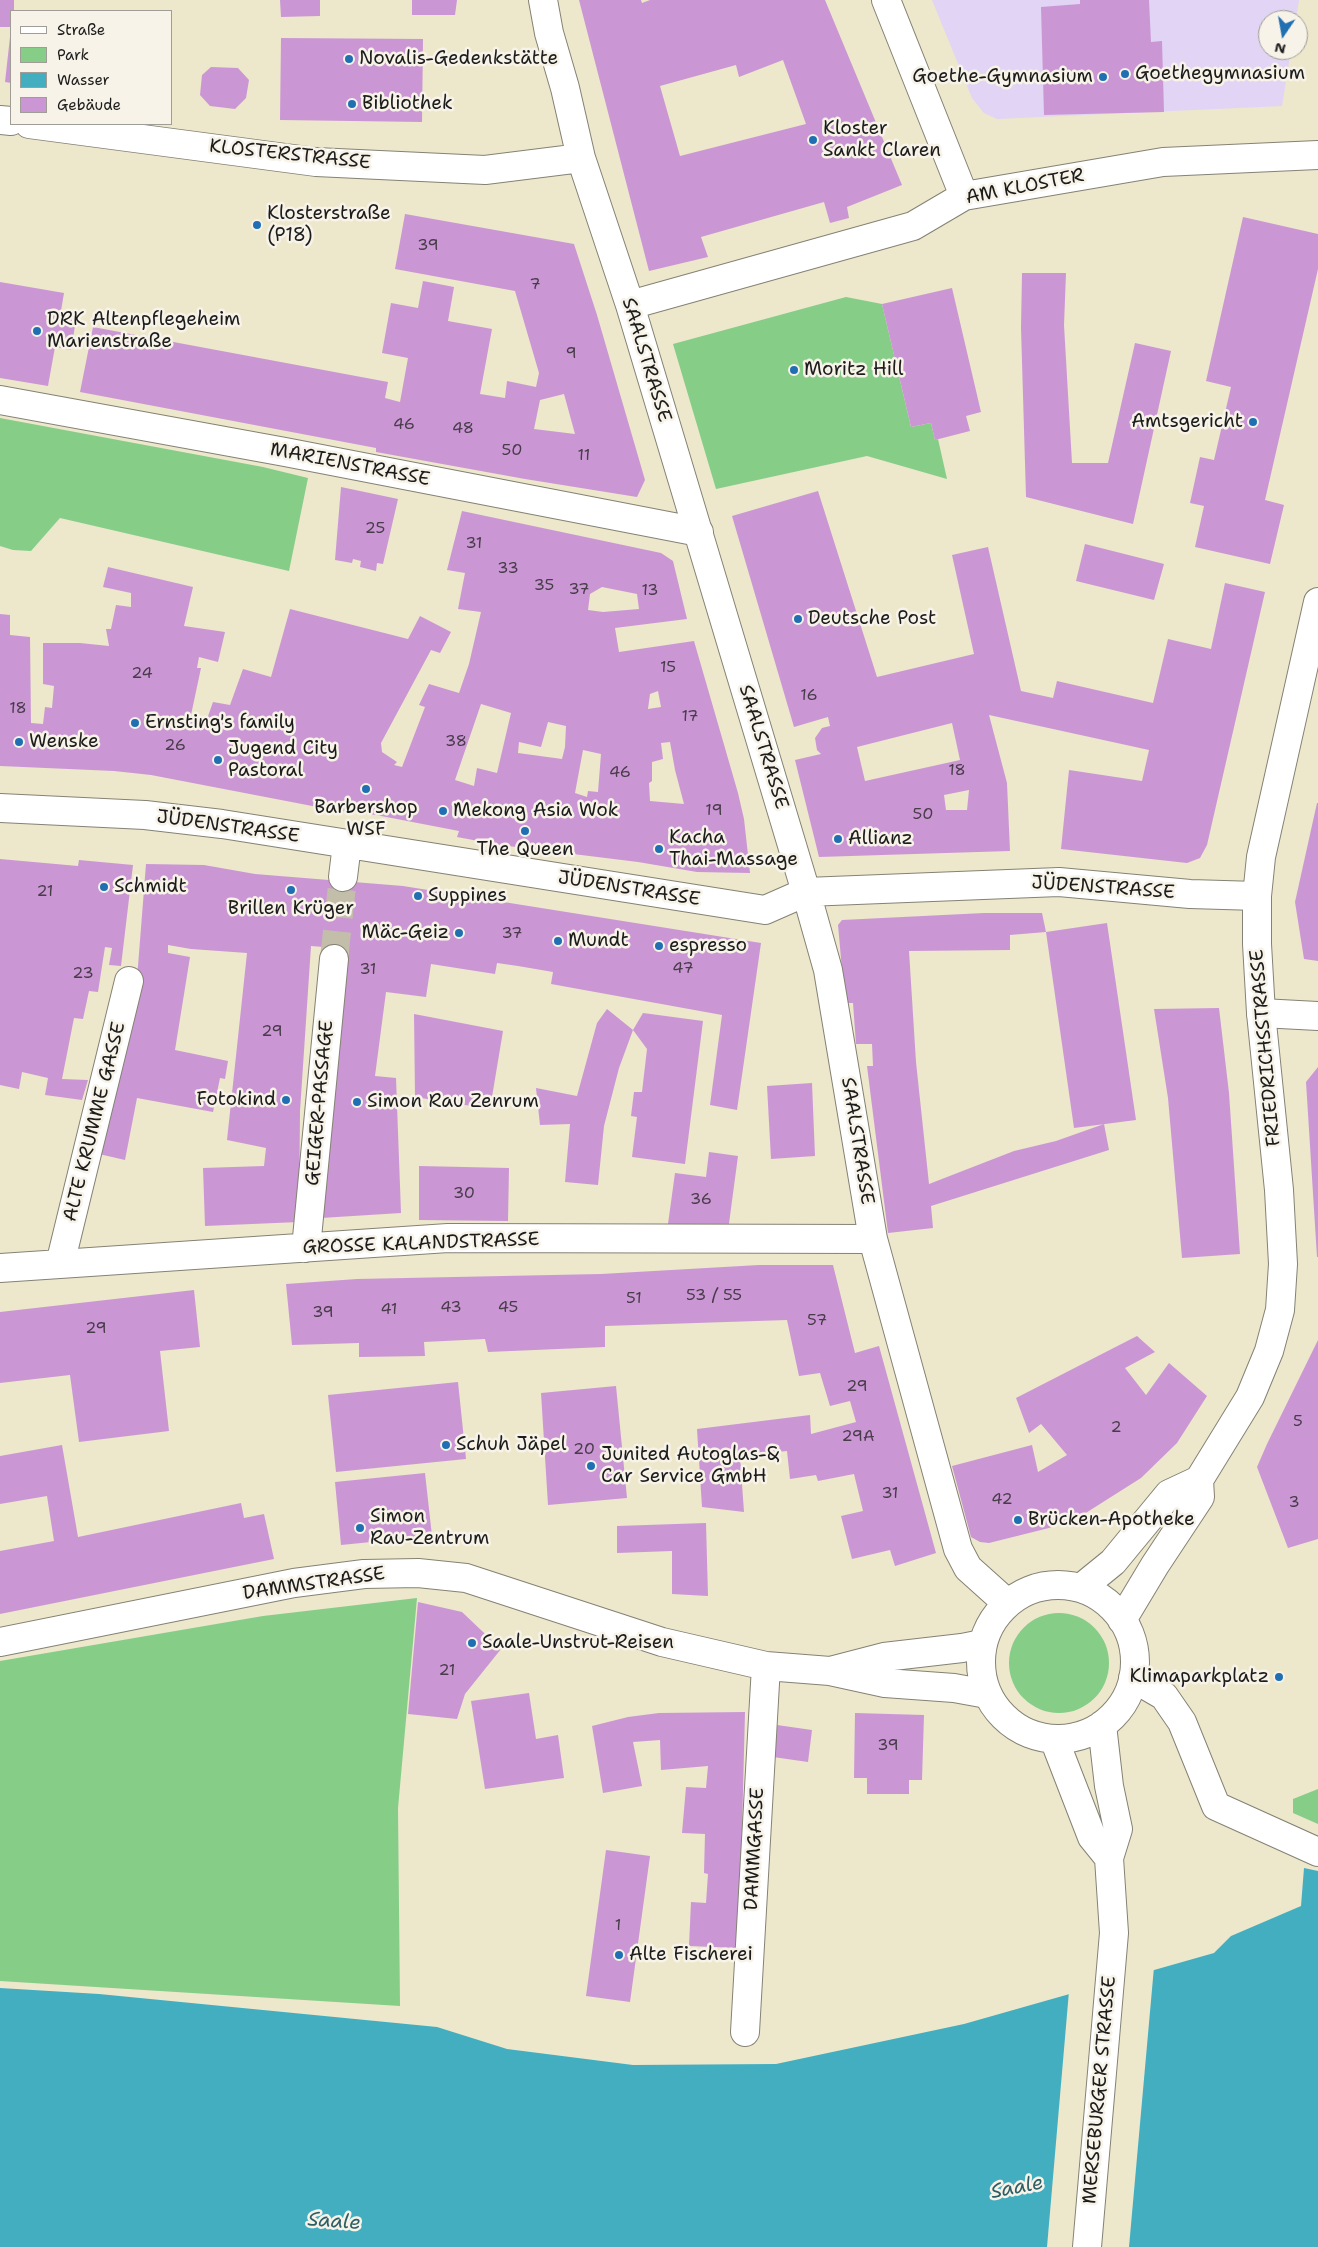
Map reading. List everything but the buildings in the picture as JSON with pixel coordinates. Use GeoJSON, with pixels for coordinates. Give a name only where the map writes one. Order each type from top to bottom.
{"type":"FeatureCollection","features":[{"type":"Feature","properties":{"kind":"street","name":"SAALSTRASSE"},"geometry":{"type":"LineString","coordinates":[[543,0],[549,32],[565,88],[581,158],[630,306],[828,970],[873,1239],[958,1549],[968,1568],[1007,1603]]}},
{"type":"Feature","properties":{"kind":"street"},"geometry":{"type":"LineString","coordinates":[[886,0],[964,196]]}},
{"type":"Feature","properties":{"kind":"street","name":"KLOSTERSTRASSE"},"geometry":{"type":"LineString","coordinates":[[37,125],[316,162],[485,170],[581,158]]}},
{"type":"Feature","properties":{"kind":"street","name":"AM KLOSTER"},"geometry":{"type":"LineString","coordinates":[[630,306],[913,226],[964,196],[1163,162],[1318,156]]}},
{"type":"Feature","properties":{"kind":"street","name":"MARIENSTRASSE"},"geometry":{"type":"LineString","coordinates":[[0,400],[285,452],[698,532]]}},
{"type":"Feature","properties":{"kind":"street","name":"FRIEDRICHSSTRASSE"},"geometry":{"type":"LineString","coordinates":[[1122,1620],[1200,1497],[1199,1480],[1250,1396],[1270,1351],[1280,1310],[1283,1264],[1279,1190],[1262,1013],[1257,944],[1257,896],[1261,857],[1318,602]]}},
{"type":"Feature","properties":{"kind":"street","name":"JÜDENSTRASSE"},"geometry":{"type":"LineString","coordinates":[[0,808],[145,815],[222,824],[765,910],[806,892],[1059,882],[1190,894],[1257,896]]}},
{"type":"Feature","properties":{"kind":"street"},"geometry":{"type":"LineString","coordinates":[[343,877],[347,844]]}},
{"type":"Feature","properties":{"kind":"street","name":"GEIGER-PASSAGE"},"geometry":{"type":"LineString","coordinates":[[306,1248],[334,959]]}},
{"type":"Feature","properties":{"kind":"street","name":"ALTE KRUMME GASSE"},"geometry":{"type":"LineString","coordinates":[[60,1264],[129,981]]}},
{"type":"Feature","properties":{"kind":"street"},"geometry":{"type":"LineString","coordinates":[[1262,1013],[1318,1016]]}},
{"type":"Feature","properties":{"kind":"street","name":"GROSSE KALANDSTRASSE"},"geometry":{"type":"LineString","coordinates":[[0,1268],[448,1238],[873,1239]]}},
{"type":"Feature","properties":{"kind":"street"},"geometry":{"type":"LineString","coordinates":[[1081,1588],[1113,1562],[1169,1494],[1199,1480]]}},
{"type":"Feature","properties":{"kind":"street","name":"DAMMSTRASSE"},"geometry":{"type":"LineString","coordinates":[[0,1642],[294,1583],[364,1574],[418,1573],[466,1578],[662,1642],[766,1666],[830,1671],[884,1684],[954,1688],[987,1694]]}},
{"type":"Feature","properties":{"kind":"street"},"geometry":{"type":"LineString","coordinates":[[1055,1584],[1081,1588],[1100,1597],[1116,1611],[1130,1633],[1134,1648],[1134,1678],[1119,1709],[1102,1725],[1079,1736],[1054,1739],[1040,1737],[1014,1726],[994,1706],[987,1694],[980,1663],[982,1644],[990,1623],[1007,1603],[1030,1589],[1055,1584]]}},
{"type":"Feature","properties":{"kind":"street","name":"DAMMSTRASSE"},"geometry":{"type":"LineString","coordinates":[[830,1671],[884,1657],[982,1644]]}},
{"type":"Feature","properties":{"kind":"street","name":"DAMMGASSE"},"geometry":{"type":"LineString","coordinates":[[745,2032],[766,1666]]}},
{"type":"Feature","properties":{"kind":"street"},"geometry":{"type":"LineString","coordinates":[[1134,1678],[1164,1696],[1182,1722],[1216,1806],[1318,1852]]}},
{"type":"Feature","properties":{"kind":"street"},"geometry":{"type":"LineString","coordinates":[[1102,1725],[1109,1786],[1118,1829],[1108,1858]]}},
{"type":"Feature","properties":{"kind":"street"},"geometry":{"type":"LineString","coordinates":[[1054,1739],[1092,1837],[1108,1858]]}},
{"type":"Feature","properties":{"kind":"street","name":"MERSEBURGER STRASSE"},"geometry":{"type":"LineString","coordinates":[[1087,2247],[1114,1932],[1108,1858]]}},
{"type":"Feature","properties":{"kind":"shaded area","name":"Goethegymnasium"},"geometry":{"type":"Polygon","coordinates":[[[932,0],[1299,0],[1298,10],[1258,10],[1258,60],[1289,60],[1282,106],[997,119],[984,113],[972,98],[932,0]]]}},
{"type":"Feature","properties":{"kind":"green space"},"geometry":{"type":"Polygon","coordinates":[[[846,297],[882,304],[911,427],[931,423],[935,440],[938,439],[947,479],[867,456],[716,489],[673,344],[846,297]]]}},
{"type":"Feature","properties":{"kind":"green space"},"geometry":{"type":"Polygon","coordinates":[[[0,418],[263,467],[308,478],[289,571],[60,518],[31,551],[13,550],[0,546],[0,418]]]}},
{"type":"Feature","properties":{"kind":"green space"},"geometry":{"type":"Polygon","coordinates":[[[417,1598],[398,1808],[400,2006],[0,1981],[0,1661],[263,1616],[417,1598]]]}},
{"type":"Feature","properties":{"kind":"green space"},"geometry":{"type":"Polygon","coordinates":[[[1059,1613],[1069,1614],[1087,1621],[1101,1635],[1108,1653],[1108,1673],[1101,1691],[1087,1705],[1069,1712],[1059,1713],[1049,1712],[1031,1705],[1017,1691],[1010,1673],[1009,1663],[1010,1653],[1017,1635],[1031,1621],[1049,1614],[1059,1613]]]}},
{"type":"Feature","properties":{"kind":"green space"},"geometry":{"type":"Polygon","coordinates":[[[1318,1789],[1318,1824],[1293,1813],[1293,1799],[1318,1789]]]}},
{"type":"Feature","properties":{"kind":"water","name":"Saale"},"geometry":{"type":"Polygon","coordinates":[[[1304,1868],[1318,1871],[1318,2247],[0,2247],[0,1988],[99,1994],[437,2027],[507,2049],[633,2065],[776,2064],[964,2024],[1214,1953],[1231,1936],[1301,1906],[1304,1868]]]}},
{"type":"Feature","properties":{"kind":"pier"},"geometry":{"type":"Polygon","coordinates":[[[1154,1967],[1129,2247],[1047,2247],[1069,1991],[1154,1967]]]}},
{"type":"Feature","properties":{"kind":"tunnel"},"geometry":{"type":"LineString","coordinates":[[334,959],[343,877]]}},
{"type":"Feature","properties":{"kind":"place","name":"Novalis-Gedenkstätte"},"geometry":{"type":"Point","coordinates":[349,59]}},
{"type":"Feature","properties":{"kind":"place","name":"Goethegymnasium"},"geometry":{"type":"Point","coordinates":[1125,74]}},
{"type":"Feature","properties":{"kind":"place","name":"Goethe-Gymnasium"},"geometry":{"type":"Point","coordinates":[1103,77]}},
{"type":"Feature","properties":{"kind":"place","name":"Bibliothek"},"geometry":{"type":"Point","coordinates":[352,104]}},
{"type":"Feature","properties":{"kind":"place","name":"Kloster Sankt Claren"},"geometry":{"type":"Point","coordinates":[813,140]}},
{"type":"Feature","properties":{"kind":"place","name":"Klosterstraße (P18)"},"geometry":{"type":"Point","coordinates":[257,225]}},
{"type":"Feature","properties":{"kind":"place","name":"DRK Altenpflegeheim Marienstraße"},"geometry":{"type":"Point","coordinates":[37,331]}},
{"type":"Feature","properties":{"kind":"place","name":"Moritz Hill"},"geometry":{"type":"Point","coordinates":[794,370]}},
{"type":"Feature","properties":{"kind":"place","name":"Amtsgericht"},"geometry":{"type":"Point","coordinates":[1253,422]}},
{"type":"Feature","properties":{"kind":"place","name":"Deutsche Post"},"geometry":{"type":"Point","coordinates":[798,619]}},
{"type":"Feature","properties":{"kind":"place","name":"Ernsting's family"},"geometry":{"type":"Point","coordinates":[135,723]}},
{"type":"Feature","properties":{"kind":"place","name":"Wenske"},"geometry":{"type":"Point","coordinates":[19,742]}},
{"type":"Feature","properties":{"kind":"place","name":"Jugend City Pastoral"},"geometry":{"type":"Point","coordinates":[218,760]}},
{"type":"Feature","properties":{"kind":"place","name":"Barbershop WSF"},"geometry":{"type":"Point","coordinates":[366,789]}},
{"type":"Feature","properties":{"kind":"place","name":"Mekong Asia Wok"},"geometry":{"type":"Point","coordinates":[443,811]}},
{"type":"Feature","properties":{"kind":"place","name":"The Queen"},"geometry":{"type":"Point","coordinates":[525,831]}},
{"type":"Feature","properties":{"kind":"place","name":"Allianz"},"geometry":{"type":"Point","coordinates":[838,839]}},
{"type":"Feature","properties":{"kind":"place","name":"Kacha Thai-Massage"},"geometry":{"type":"Point","coordinates":[659,849]}},
{"type":"Feature","properties":{"kind":"place","name":"Schmidt"},"geometry":{"type":"Point","coordinates":[104,887]}},
{"type":"Feature","properties":{"kind":"place","name":"Brillen Krüger"},"geometry":{"type":"Point","coordinates":[291,890]}},
{"type":"Feature","properties":{"kind":"place","name":"Suppines"},"geometry":{"type":"Point","coordinates":[418,896]}},
{"type":"Feature","properties":{"kind":"place","name":"Mäc-Geiz"},"geometry":{"type":"Point","coordinates":[459,933]}},
{"type":"Feature","properties":{"kind":"place","name":"Mundt"},"geometry":{"type":"Point","coordinates":[558,941]}},
{"type":"Feature","properties":{"kind":"place","name":"espresso"},"geometry":{"type":"Point","coordinates":[659,946]}},
{"type":"Feature","properties":{"kind":"place","name":"Fotokind"},"geometry":{"type":"Point","coordinates":[286,1100]}},
{"type":"Feature","properties":{"kind":"place","name":"Simon Rau Zenrum"},"geometry":{"type":"Point","coordinates":[357,1102]}},
{"type":"Feature","properties":{"kind":"place","name":"Schuh Jäpel"},"geometry":{"type":"Point","coordinates":[446,1445]}},
{"type":"Feature","properties":{"kind":"place","name":"Junited Autoglas-& Car Service GmbH"},"geometry":{"type":"Point","coordinates":[591,1466]}},
{"type":"Feature","properties":{"kind":"place","name":"Brücken-Apotheke"},"geometry":{"type":"Point","coordinates":[1018,1520]}},
{"type":"Feature","properties":{"kind":"place","name":"Simon Rau-Zentrum"},"geometry":{"type":"Point","coordinates":[360,1528]}},
{"type":"Feature","properties":{"kind":"place","name":"Saale-Unstrut-Reisen"},"geometry":{"type":"Point","coordinates":[472,1643]}},
{"type":"Feature","properties":{"kind":"place","name":"Klimaparkplatz"},"geometry":{"type":"Point","coordinates":[1279,1677]}},
{"type":"Feature","properties":{"kind":"place","name":"Alte Fischerei"},"geometry":{"type":"Point","coordinates":[619,1955]}}]}
